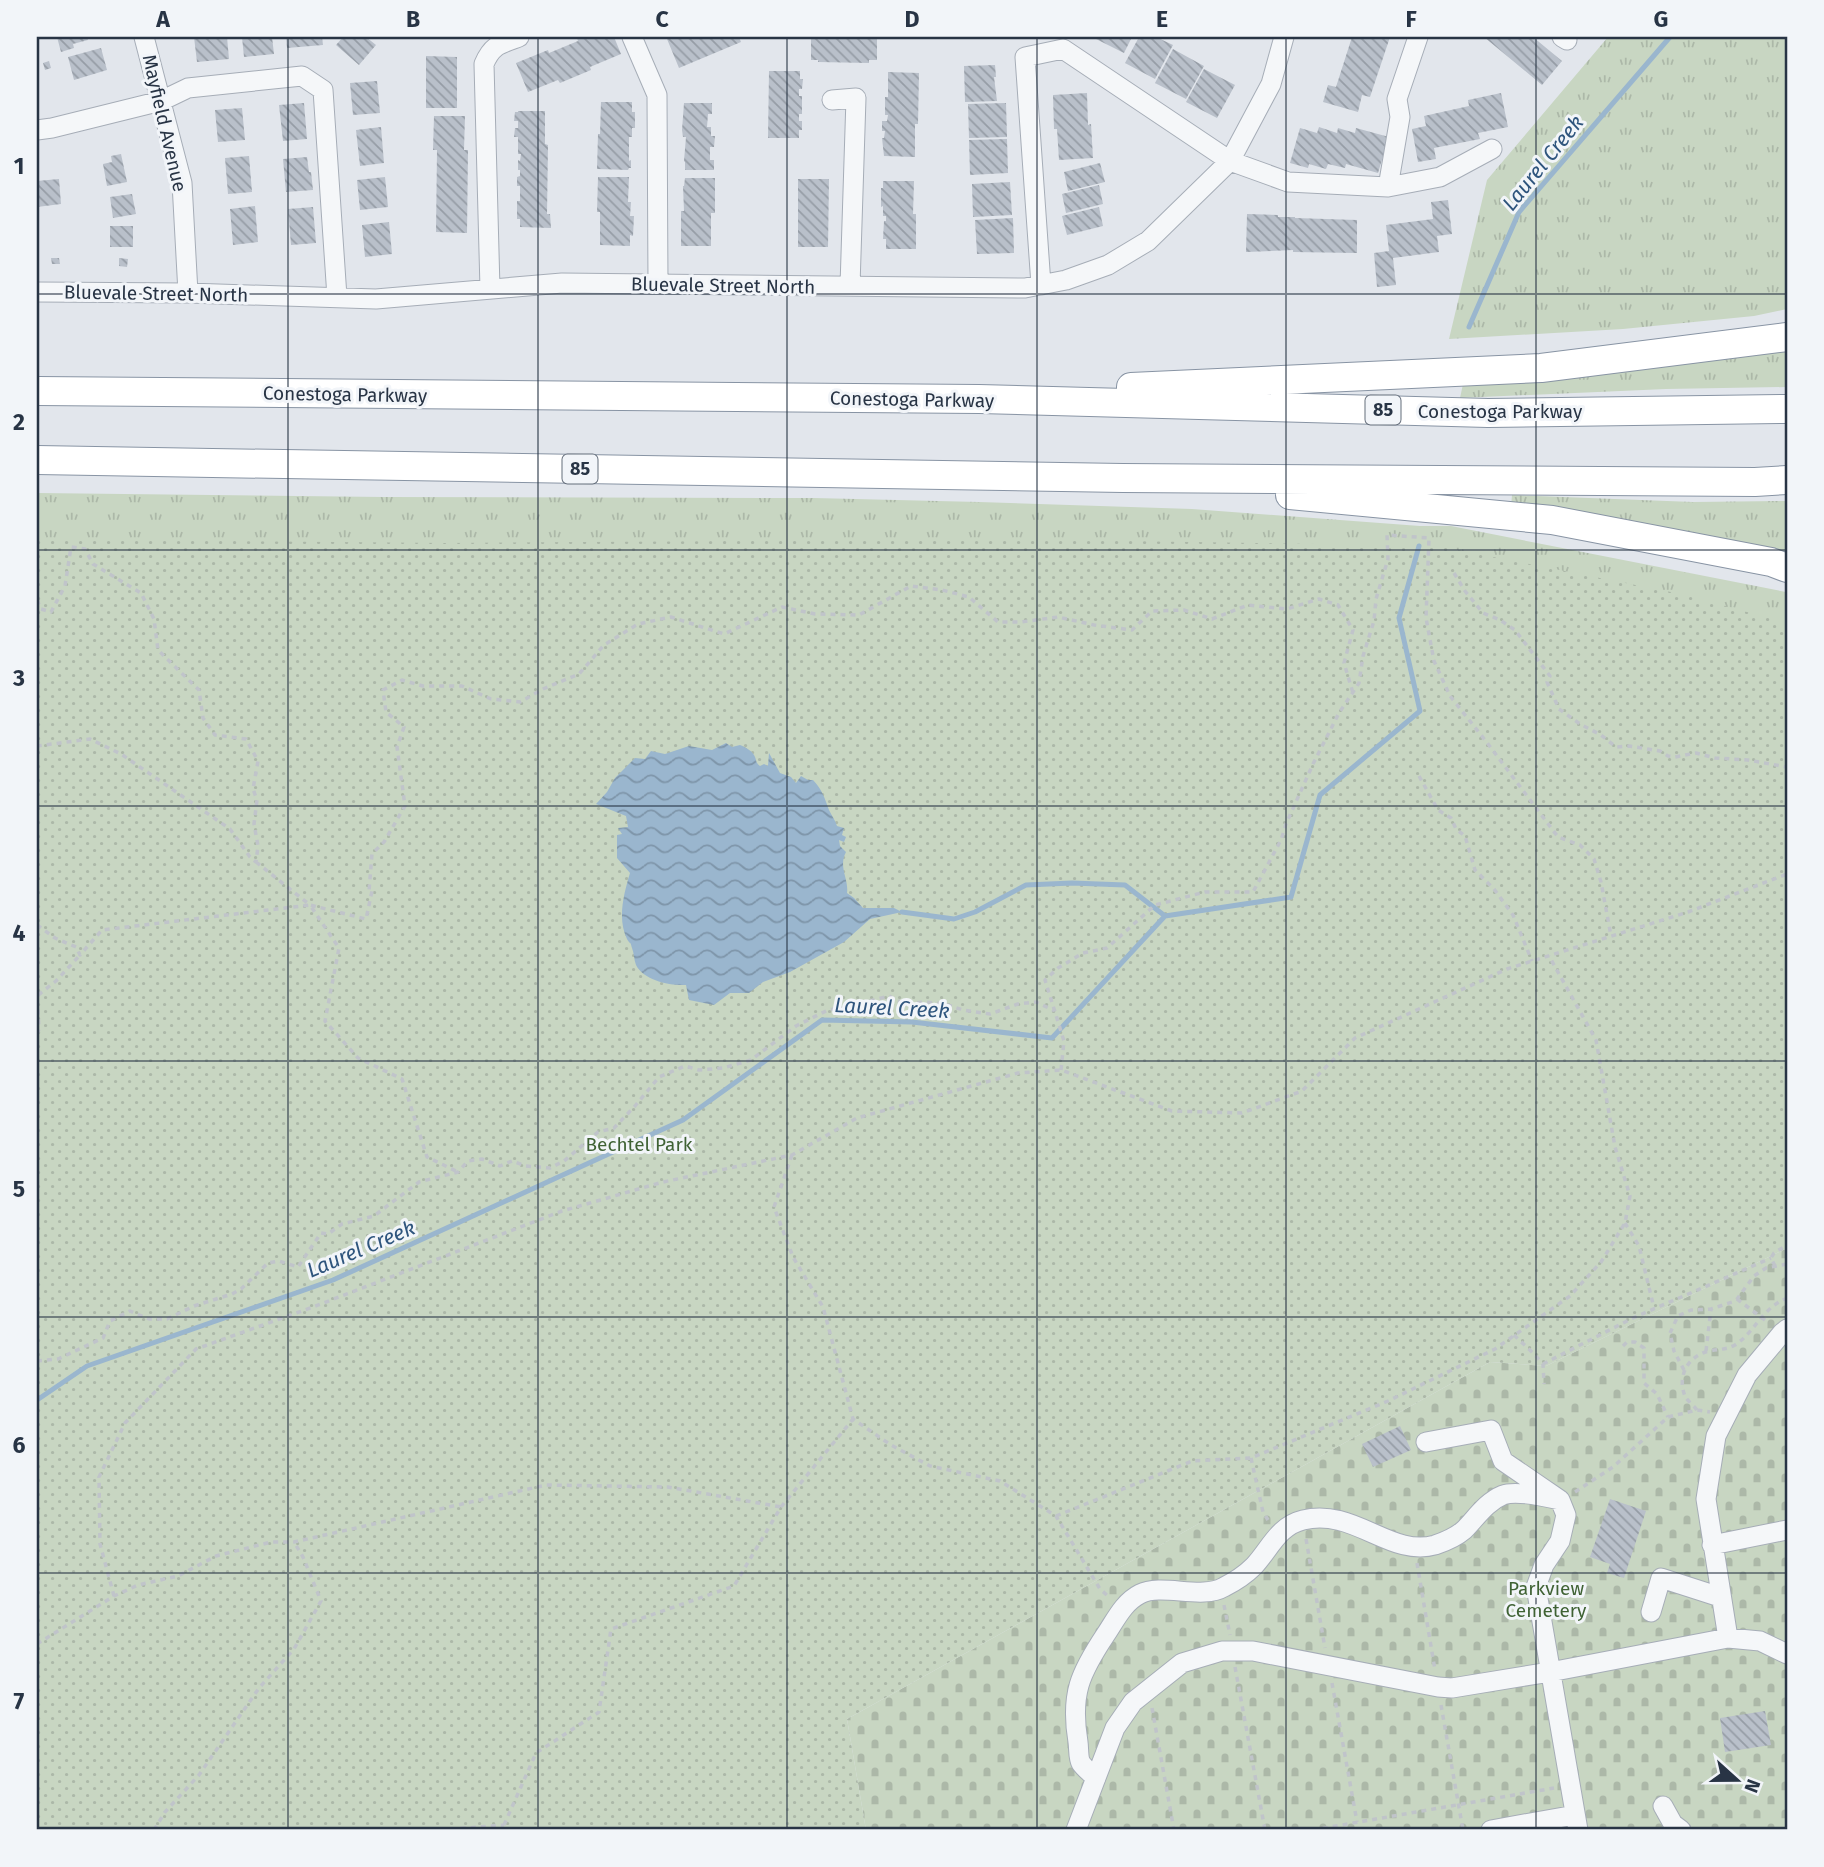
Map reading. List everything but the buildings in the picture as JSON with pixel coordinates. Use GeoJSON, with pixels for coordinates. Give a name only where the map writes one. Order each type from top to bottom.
{"type":"FeatureCollection","features":[{"type":"Feature","properties":{"kind":"highway"},"geometry":{"type":"LineString","coordinates":[[979,400],[1148,386],[1541,368],[1787,337]]}},
{"type":"Feature","properties":{"kind":"highway","name":"Conestoga Parkway"},"geometry":{"type":"LineString","coordinates":[[37,391],[979,400],[1488,413],[1787,409]]}},
{"type":"Feature","properties":{"kind":"highway","name":"85"},"geometry":{"type":"LineString","coordinates":[[37,460],[1123,478],[1741,482],[1787,480]]}},
{"type":"Feature","properties":{"kind":"highway"},"geometry":{"type":"LineString","coordinates":[[1123,478],[1552,520],[1771,562],[1787,568]]}},
{"type":"Feature","properties":{"kind":"street","name":"Mayfield Avenue"},"geometry":{"type":"LineString","coordinates":[[144,37],[182,183],[188,293]]}},
{"type":"Feature","properties":{"kind":"street"},"geometry":{"type":"LineString","coordinates":[[490,289],[484,64],[489,52],[502,43],[519,37]]}},
{"type":"Feature","properties":{"kind":"street"},"geometry":{"type":"LineString","coordinates":[[632,37],[657,95],[658,284]]}},
{"type":"Feature","properties":{"kind":"street","name":"Bluevale Street North"},"geometry":{"type":"LineString","coordinates":[[37,292],[188,293],[376,299],[562,283],[1025,288],[1066,280],[1108,265],[1148,242],[1230,162],[1271,84],[1284,37]]}},
{"type":"Feature","properties":{"kind":"street"},"geometry":{"type":"LineString","coordinates":[[1388,187],[1400,117],[1397,99],[1418,37]]}},
{"type":"Feature","properties":{"kind":"street"},"geometry":{"type":"LineString","coordinates":[[1041,285],[1025,57],[1063,49],[1230,162],[1288,182],[1388,187],[1440,177],[1492,149]]}},
{"type":"Feature","properties":{"kind":"street"},"geometry":{"type":"LineString","coordinates":[[37,130],[161,101],[188,88],[302,76],[323,90],[337,297]]}},
{"type":"Feature","properties":{"kind":"street"},"geometry":{"type":"LineString","coordinates":[[832,100],[856,98],[850,286]]}},
{"type":"Feature","properties":{"kind":"street"},"geometry":{"type":"LineString","coordinates":[[1728,1638],[1706,1500],[1716,1436],[1747,1375],[1785,1331]]}},
{"type":"Feature","properties":{"kind":"street"},"geometry":{"type":"LineString","coordinates":[[1426,1442],[1491,1430],[1503,1461],[1560,1500],[1566,1515],[1560,1541],[1544,1565],[1536,1587],[1576,1822],[1491,1830]]}},
{"type":"Feature","properties":{"kind":"street"},"geometry":{"type":"LineString","coordinates":[[1096,1778],[1081,1763],[1074,1718],[1078,1682],[1087,1662],[1123,1608],[1141,1593],[1159,1590],[1199,1592],[1222,1589],[1253,1567],[1278,1534],[1303,1520],[1344,1520],[1414,1548],[1435,1545],[1462,1532],[1480,1511],[1504,1494],[1532,1494],[1560,1500]]}},
{"type":"Feature","properties":{"kind":"street"},"geometry":{"type":"LineString","coordinates":[[1713,1545],[1787,1530]]}},
{"type":"Feature","properties":{"kind":"street"},"geometry":{"type":"LineString","coordinates":[[1651,1612],[1661,1578],[1720,1597]]}},
{"type":"Feature","properties":{"kind":"street"},"geometry":{"type":"LineString","coordinates":[[1076,1830],[1115,1728],[1133,1702],[1182,1663],[1222,1651],[1253,1651],[1452,1688],[1728,1638],[1760,1641],[1787,1654]]}},
{"type":"Feature","properties":{"kind":"street"},"geometry":{"type":"LineString","coordinates":[[1664,1806],[1673,1824],[1681,1830]]}},
{"type":"Feature","properties":{"kind":"path"},"geometry":{"type":"LineString","coordinates":[[1061,1070],[1064,1041],[1045,980],[1058,968],[1083,953],[1107,948],[1155,905],[1205,891],[1252,892],[1281,840],[1313,764],[1339,713],[1359,683],[1363,656],[1374,621],[1376,599],[1388,559],[1387,535],[1429,538],[1426,618],[1434,661],[1439,673],[1450,696],[1558,837],[1580,845],[1594,859],[1611,936]]}},
{"type":"Feature","properties":{"kind":"path"},"geometry":{"type":"LineString","coordinates":[[37,600],[41,609],[51,612],[65,586],[71,547],[85,549],[93,564],[141,593],[154,619],[158,650],[200,690],[203,718],[215,735],[246,739],[258,761],[253,789],[257,800],[254,824],[258,846],[256,862]]}},
{"type":"Feature","properties":{"kind":"path"},"geometry":{"type":"LineString","coordinates":[[1454,573],[1483,613],[1515,630],[1533,653],[1550,676],[1548,682],[1559,709],[1616,747],[1629,746],[1660,751],[1675,757],[1696,753],[1787,767]]}},
{"type":"Feature","properties":{"kind":"path"},"geometry":{"type":"LineString","coordinates":[[37,1034],[37,996],[56,981],[102,930],[310,905],[366,919],[372,891],[369,891],[372,854],[384,842],[405,806],[397,747],[404,727],[386,712],[383,690],[402,680],[423,686],[462,686],[491,699],[520,702],[579,674],[604,645],[638,624],[671,617],[724,634],[782,607],[815,614],[859,615],[911,586],[969,597],[998,622],[1058,617],[1132,630],[1152,611],[1184,610],[1212,619],[1248,605],[1287,609],[1319,599],[1338,605],[1353,630],[1344,663],[1353,693]]}},
{"type":"Feature","properties":{"kind":"path"},"geometry":{"type":"LineString","coordinates":[[37,746],[90,739],[121,754],[230,829],[250,857],[310,905],[339,948],[325,1021],[358,1058],[402,1079],[427,1157],[458,1172]]}},
{"type":"Feature","properties":{"kind":"path"},"geometry":{"type":"LineString","coordinates":[[1419,776],[1438,810],[1451,818],[1456,829],[1465,836],[1475,870],[1494,889],[1513,915],[1532,961]]}},
{"type":"Feature","properties":{"kind":"path"},"geometry":{"type":"LineString","coordinates":[[114,1596],[100,1544],[99,1477],[125,1423],[197,1349],[562,1210],[663,1182],[792,1155],[856,1118],[1018,1073],[1061,1070],[1172,1111],[1242,1113],[1302,1091],[1355,1038],[1507,969],[1688,912],[1787,874]]}},
{"type":"Feature","properties":{"kind":"path"},"geometry":{"type":"LineString","coordinates":[[37,925],[55,938],[76,947],[80,955]]}},
{"type":"Feature","properties":{"kind":"path"},"geometry":{"type":"LineString","coordinates":[[1056,1516],[1192,1461],[1251,1458],[1388,1401],[1495,1349],[1570,1296],[1601,1262],[1625,1223],[1630,1196],[1615,1147],[1596,1040],[1549,956]]}},
{"type":"Feature","properties":{"kind":"path"},"geometry":{"type":"LineString","coordinates":[[37,1361],[58,1359],[103,1338],[110,1321],[130,1311],[149,1319],[167,1319],[194,1306],[232,1294],[268,1263],[279,1262],[298,1267],[321,1233],[328,1234],[342,1224],[374,1216],[419,1181],[458,1172],[468,1161],[482,1159],[500,1166],[512,1161],[526,1166],[550,1168],[564,1161],[598,1132],[614,1129],[659,1077],[685,1066],[699,1070],[723,1068],[751,1060],[796,1026],[828,1010],[888,996],[904,1004],[945,1004],[990,1014],[1018,1004],[1036,1002],[1055,1011]]}},
{"type":"Feature","properties":{"kind":"path"},"geometry":{"type":"LineString","coordinates":[[792,1155],[774,1207],[793,1257],[823,1307],[853,1419],[891,1445],[930,1466],[999,1481],[1056,1516],[1100,1589],[1123,1608]]}},
{"type":"Feature","properties":{"kind":"path"},"geometry":{"type":"LineString","coordinates":[[1625,1223],[1639,1245],[1654,1308]]}},
{"type":"Feature","properties":{"kind":"path"},"geometry":{"type":"LineString","coordinates":[[1543,1364],[1654,1308],[1771,1258],[1774,1252],[1787,1245]]}},
{"type":"Feature","properties":{"kind":"path"},"geometry":{"type":"LineString","coordinates":[[1771,1258],[1775,1266]]}},
{"type":"Feature","properties":{"kind":"path"},"geometry":{"type":"LineString","coordinates":[[1684,1370],[1674,1351],[1670,1333],[1678,1316],[1691,1310],[1720,1307],[1737,1299],[1754,1276],[1766,1268],[1787,1264]]}},
{"type":"Feature","properties":{"kind":"path"},"geometry":{"type":"LineString","coordinates":[[1697,1410],[1687,1399],[1682,1384],[1684,1370],[1690,1361],[1706,1351],[1734,1345],[1775,1303],[1787,1298]]}},
{"type":"Feature","properties":{"kind":"path"},"geometry":{"type":"LineString","coordinates":[[1737,1299],[1785,1331]]}},
{"type":"Feature","properties":{"kind":"path"},"geometry":{"type":"LineString","coordinates":[[1706,1351],[1710,1309]]}},
{"type":"Feature","properties":{"kind":"path"},"geometry":{"type":"LineString","coordinates":[[1514,1335],[1543,1364],[1544,1384]]}},
{"type":"Feature","properties":{"kind":"path"},"geometry":{"type":"LineString","coordinates":[[1623,1346],[1627,1342],[1635,1342],[1643,1348],[1644,1383],[1657,1394],[1668,1416]]}},
{"type":"Feature","properties":{"kind":"path"},"geometry":{"type":"LineString","coordinates":[[1560,1500],[1613,1467],[1668,1416],[1697,1410],[1727,1414]]}},
{"type":"Feature","properties":{"kind":"path"},"geometry":{"type":"LineString","coordinates":[[503,1825],[536,1753],[599,1712],[611,1629],[734,1586],[781,1507],[853,1419]]}},
{"type":"Feature","properties":{"kind":"path"},"geometry":{"type":"LineString","coordinates":[[1251,1458],[1263,1512],[1278,1534]]}},
{"type":"Feature","properties":{"kind":"path"},"geometry":{"type":"LineString","coordinates":[[37,1644],[114,1596],[138,1585],[178,1576],[216,1556],[271,1542],[294,1542],[546,1485],[668,1487],[781,1507]]}},
{"type":"Feature","properties":{"kind":"path"},"geometry":{"type":"LineString","coordinates":[[155,1830],[165,1812],[199,1775],[259,1688],[294,1649],[321,1601],[294,1542]]}},
{"type":"Feature","properties":{"kind":"path"},"geometry":{"type":"LineString","coordinates":[[1222,1589],[1265,1830]]}},
{"type":"Feature","properties":{"kind":"path"},"geometry":{"type":"LineString","coordinates":[[1149,1689],[1174,1830]]}},
{"type":"Feature","properties":{"kind":"path"},"geometry":{"type":"LineString","coordinates":[[1313,1830],[1570,1785]]}},
{"type":"Feature","properties":{"kind":"path"},"geometry":{"type":"LineString","coordinates":[[441,1830],[503,1825]]}},
{"type":"Feature","properties":{"kind":"path"},"geometry":{"type":"LineString","coordinates":[[503,1825],[507,1830]]}},
{"type":"Feature","properties":{"kind":"green space"},"geometry":{"type":"Polygon","coordinates":[[[1608,37],[1787,37],[1787,309],[1754,316],[1623,329],[1449,339],[1487,180],[1608,37]]]}},
{"type":"Feature","properties":{"kind":"green space"},"geometry":{"type":"Polygon","coordinates":[[[1787,347],[1787,387],[1460,398],[1463,384],[1787,347]]]}},
{"type":"Feature","properties":{"kind":"green space"},"geometry":{"type":"Polygon","coordinates":[[[37,493],[814,498],[1192,509],[1451,526],[1786,592],[1787,949],[37,758],[37,493]]]}},
{"type":"Feature","properties":{"kind":"green space"},"geometry":{"type":"Polygon","coordinates":[[[1512,495],[1693,502],[1787,501],[1787,557],[1511,507],[1512,495]]]}},
{"type":"Feature","properties":{"kind":"green space","name":"Bechtel Park"},"geometry":{"type":"Polygon","coordinates":[[[37,539],[445,543],[996,539],[1438,546],[1681,594],[1787,623],[1787,1248],[1546,1366],[1490,1362],[847,1719],[866,1830],[37,1830],[37,539]]]}},
{"type":"Feature","properties":{"kind":"green space","name":"Parkview Cemetery"},"geometry":{"type":"Polygon","coordinates":[[[1787,1248],[1787,1830],[866,1830],[847,1719],[1490,1362],[1546,1366],[1787,1248]]]}},
{"type":"Feature","properties":{"kind":"water"},"geometry":{"type":"Polygon","coordinates":[[[726,743],[732,747],[740,745],[748,749],[760,766],[768,766],[769,753],[780,773],[791,777],[796,783],[801,776],[813,780],[837,826],[844,828],[844,842],[839,840],[840,846],[846,852],[843,868],[847,893],[863,908],[894,908],[902,912],[870,919],[844,942],[790,972],[763,982],[749,993],[730,993],[714,1005],[689,1000],[686,985],[658,981],[645,975],[636,965],[622,923],[624,897],[630,873],[617,858],[617,835],[622,834],[618,828],[628,827],[626,816],[596,804],[615,778],[635,758],[645,759],[651,751],[665,754],[689,746],[712,750],[726,743]]]}},
{"type":"Feature","properties":{"kind":"waterway","name":"Laurel Creek"},"geometry":{"type":"LineString","coordinates":[[1469,327],[1519,212],[1670,37]]}},
{"type":"Feature","properties":{"kind":"waterway","name":"Laurel Creek"},"geometry":{"type":"LineString","coordinates":[[37,1400],[87,1366],[333,1280],[683,1120],[822,1020],[912,1022],[1052,1038],[1165,916],[1291,897],[1320,795],[1420,711],[1399,618],[1419,546]]}},
{"type":"Feature","properties":{"kind":"waterway"},"geometry":{"type":"LineString","coordinates":[[902,912],[954,919],[975,912],[1026,885],[1072,883],[1125,885],[1165,916]]}}]}
